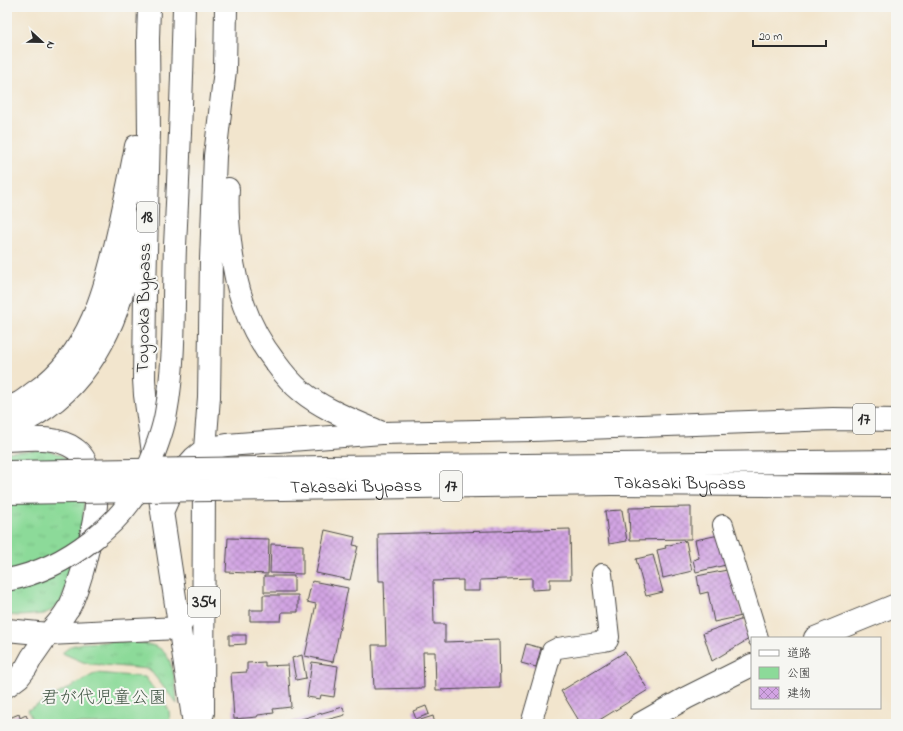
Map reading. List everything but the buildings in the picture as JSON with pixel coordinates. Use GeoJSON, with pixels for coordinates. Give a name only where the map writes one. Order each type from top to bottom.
{"type":"FeatureCollection","features":[{"type":"Feature","properties":{"kind":"main road","name":"Toyooka Bypass"},"geometry":{"type":"LineString","coordinates":[[149,7],[149,132],[144,348],[145,395],[162,512]]}},
{"type":"Feature","properties":{"kind":"main road"},"geometry":{"type":"LineString","coordinates":[[7,580],[36,572],[60,561],[82,548],[106,529],[119,516],[139,488],[155,450],[161,431],[166,414],[172,358],[184,7]]}},
{"type":"Feature","properties":{"kind":"main road"},"geometry":{"type":"LineString","coordinates":[[226,7],[225,70],[229,156],[227,200],[229,231],[234,272],[248,318],[264,348],[284,375],[300,391],[335,412],[382,433]]}},
{"type":"Feature","properties":{"kind":"main road"},"geometry":{"type":"LineString","coordinates":[[7,428],[23,422],[58,399],[80,376],[97,353],[108,332],[117,308],[125,280],[130,250],[136,146],[148,39]]}},
{"type":"Feature","properties":{"kind":"main road"},"geometry":{"type":"LineString","coordinates":[[162,512],[176,481],[194,458],[205,449],[209,397],[211,259],[215,156],[225,70]]}},
{"type":"Feature","properties":{"kind":"main road"},"geometry":{"type":"LineString","coordinates":[[12,405],[45,384],[64,366],[77,348],[88,328],[100,302],[111,266],[136,146]]}},
{"type":"Feature","properties":{"kind":"main road","name":"17"},"geometry":{"type":"LineString","coordinates":[[205,449],[227,445],[382,433],[832,419],[896,420]]}},
{"type":"Feature","properties":{"kind":"main road"},"geometry":{"type":"LineString","coordinates":[[7,440],[52,440],[62,442],[77,449],[88,465],[96,503],[94,522],[86,561],[78,587],[68,610],[48,634],[19,677],[7,686]]}},
{"type":"Feature","properties":{"kind":"main road","name":"354"},"geometry":{"type":"LineString","coordinates":[[203,724],[205,449]]}},
{"type":"Feature","properties":{"kind":"main road","name":"Takasaki Bypass"},"geometry":{"type":"LineString","coordinates":[[7,472],[896,461]]}},
{"type":"Feature","properties":{"kind":"main road"},"geometry":{"type":"LineString","coordinates":[[9,629],[48,634],[180,628],[188,611],[191,600],[192,537],[204,480]]}},
{"type":"Feature","properties":{"kind":"main road","name":"Takasaki Bypass"},"geometry":{"type":"LineString","coordinates":[[7,493],[611,484],[896,486]]}},
{"type":"Feature","properties":{"kind":"main road","name":"354"},"geometry":{"type":"LineString","coordinates":[[162,512],[194,724]]}},
{"type":"Feature","properties":{"kind":"main road"},"geometry":{"type":"LineString","coordinates":[[817,637],[896,605]]}},
{"type":"Feature","properties":{"kind":"main road"},"geometry":{"type":"LineString","coordinates":[[640,724],[686,698],[751,666]]}},
{"type":"Feature","properties":{"kind":"street"},"geometry":{"type":"LineString","coordinates":[[723,524],[758,637]]}},
{"type":"Feature","properties":{"kind":"street"},"geometry":{"type":"LineString","coordinates":[[531,724],[552,651],[558,648],[608,640],[609,637],[602,574]]}},
{"type":"Feature","properties":{"kind":"green space"},"geometry":{"type":"Polygon","coordinates":[[[48,450],[61,455],[69,461],[84,501],[83,520],[76,558],[61,602],[54,609],[44,614],[20,616],[7,615],[7,452],[48,450]]]}},
{"type":"Feature","properties":{"kind":"green space"},"geometry":{"type":"Polygon","coordinates":[[[127,641],[156,646],[160,648],[167,656],[174,676],[177,704],[149,669],[91,664],[62,653],[71,646],[82,643],[127,641]]]}},
{"type":"Feature","properties":{"kind":"green space","name":"君が代児童公園"},"geometry":{"type":"Polygon","coordinates":[[[96,673],[145,677],[169,710],[170,724],[34,724],[28,710],[96,673]]]}}]}
